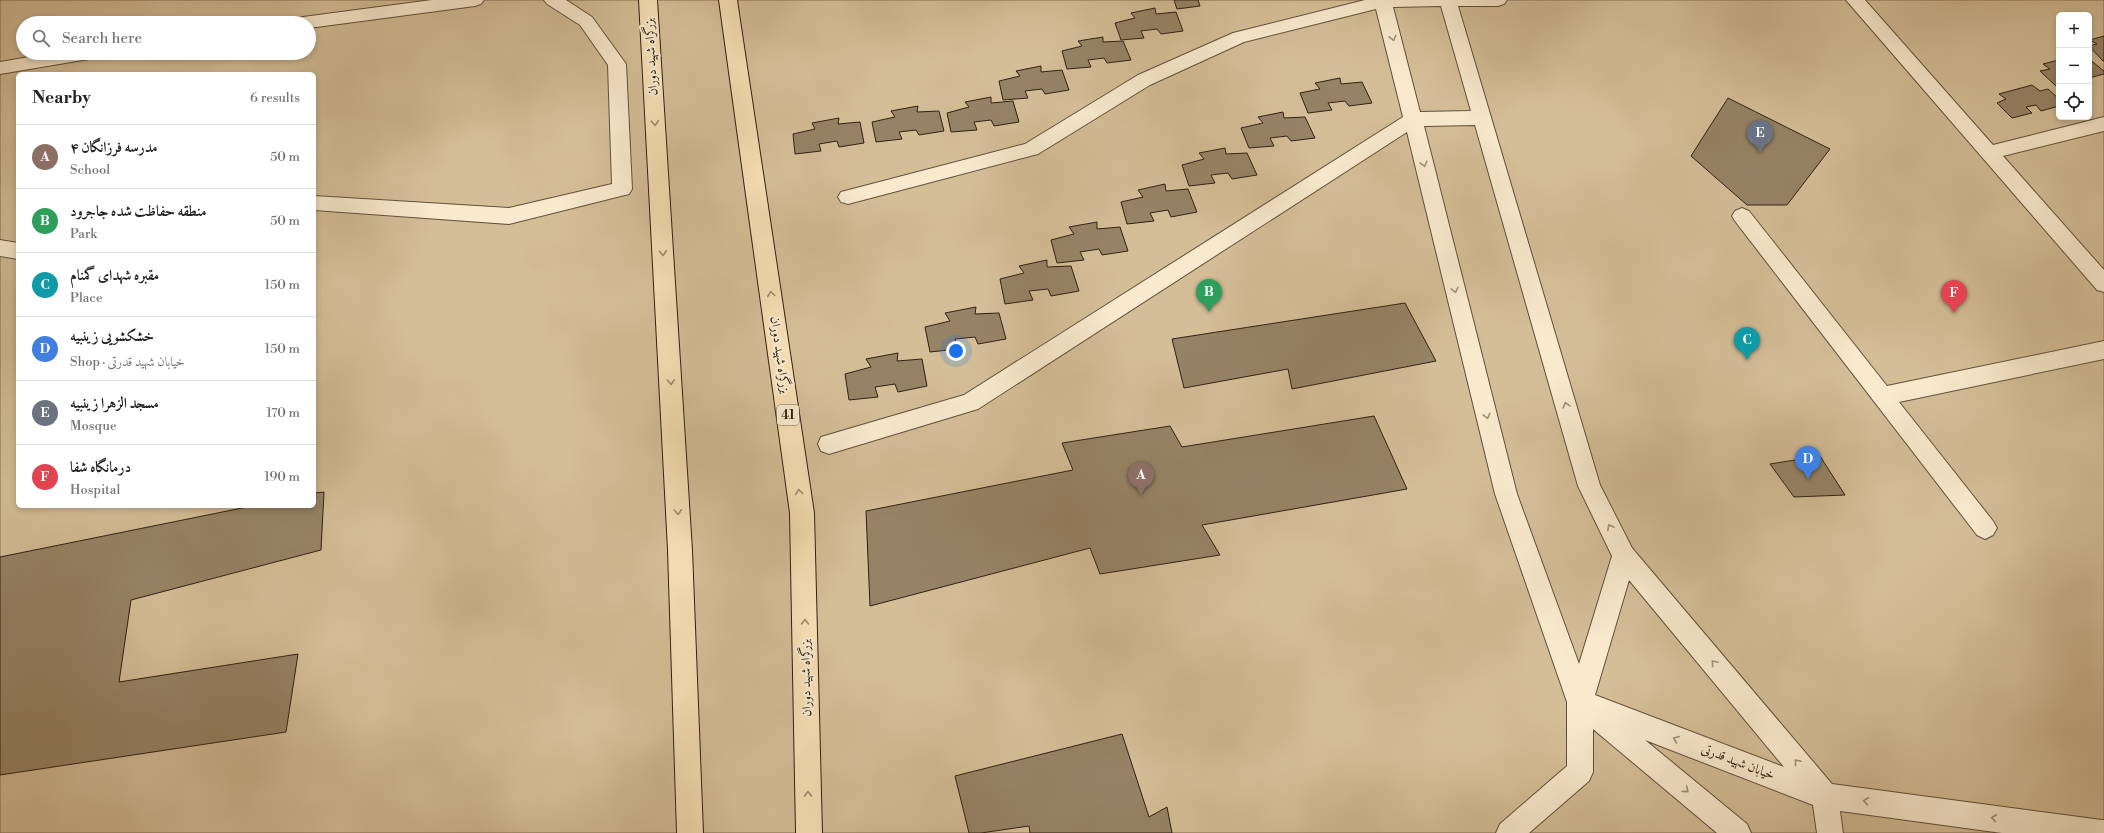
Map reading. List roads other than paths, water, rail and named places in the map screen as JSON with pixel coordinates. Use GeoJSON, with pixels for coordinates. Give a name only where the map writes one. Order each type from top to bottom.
{"type":"FeatureCollection","features":[{"type":"Feature","properties":{"kind":"highway","name":"بزرگراه شهید دوران"},"geometry":{"type":"LineString","coordinates":[[648,0],[680,542],[690,833]]}},
{"type":"Feature","properties":{"kind":"highway","name":"بزرگراه شهید دوران"},"geometry":{"type":"LineString","coordinates":[[728,0],[802,513],[809,833]]}},
{"type":"Feature","properties":{"kind":"street"},"geometry":{"type":"LineString","coordinates":[[316,21],[475,0]]}},
{"type":"Feature","properties":{"kind":"street"},"geometry":{"type":"LineString","coordinates":[[316,203],[509,216],[622,189],[617,64],[586,21],[553,0]]}},
{"type":"Feature","properties":{"kind":"street"},"geometry":{"type":"LineString","coordinates":[[1449,0],[1590,486],[1624,556],[1825,796],[1830,833]]}},
{"type":"Feature","properties":{"kind":"street"},"geometry":{"type":"LineString","coordinates":[[848,197],[1031,149],[1144,80],[1239,37],[1384,1],[1498,0]]}},
{"type":"Feature","properties":{"kind":"street"},"geometry":{"type":"LineString","coordinates":[[1855,0],[2104,284]]}},
{"type":"Feature","properties":{"kind":"street"},"geometry":{"type":"LineString","coordinates":[[1384,1],[1506,494],[1580,702],[1738,833]]}},
{"type":"Feature","properties":{"kind":"street"},"geometry":{"type":"LineString","coordinates":[[0,68],[47,60]]}},
{"type":"Feature","properties":{"kind":"street"},"geometry":{"type":"LineString","coordinates":[[829,444],[970,402],[1413,119],[1483,118]]}},
{"type":"Feature","properties":{"kind":"street"},"geometry":{"type":"LineString","coordinates":[[1989,153],[2104,124]]}},
{"type":"Feature","properties":{"kind":"street"},"geometry":{"type":"LineString","coordinates":[[1742,216],[1985,528]]}},
{"type":"Feature","properties":{"kind":"street"},"geometry":{"type":"LineString","coordinates":[[0,248],[16,251]]}},
{"type":"Feature","properties":{"kind":"street"},"geometry":{"type":"LineString","coordinates":[[1882,396],[2104,350]]}},
{"type":"Feature","properties":{"kind":"street"},"geometry":{"type":"LineString","coordinates":[[1509,833],[1580,772],[1580,702],[1624,556]]}},
{"type":"Feature","properties":{"kind":"street","name":"خیابان شهید قدرتی"},"geometry":{"type":"LineString","coordinates":[[1580,702],[1825,796],[2102,833]]}},
{"type":"Feature","properties":{"kind":"place","name":"مسجد الزهرا زینبیه"},"geometry":{"type":"Point","coordinates":[1760,153]}},
{"type":"Feature","properties":{"kind":"place","name":"منطقه حفاظت شده جاجرود"},"geometry":{"type":"Point","coordinates":[1209,312]}},
{"type":"Feature","properties":{"kind":"place","name":"درمانگاه شفا"},"geometry":{"type":"Point","coordinates":[1954,313]}},
{"type":"Feature","properties":{"kind":"place","name":"مقبره شهدای گمنام"},"geometry":{"type":"Point","coordinates":[1747,360]}},
{"type":"Feature","properties":{"kind":"place","name":"خشکشویی زینبیه"},"geometry":{"type":"Point","coordinates":[1808,479]}},
{"type":"Feature","properties":{"kind":"place","name":"مدرسه فرزانگان ۴"},"geometry":{"type":"Point","coordinates":[1141,495]}}]}
